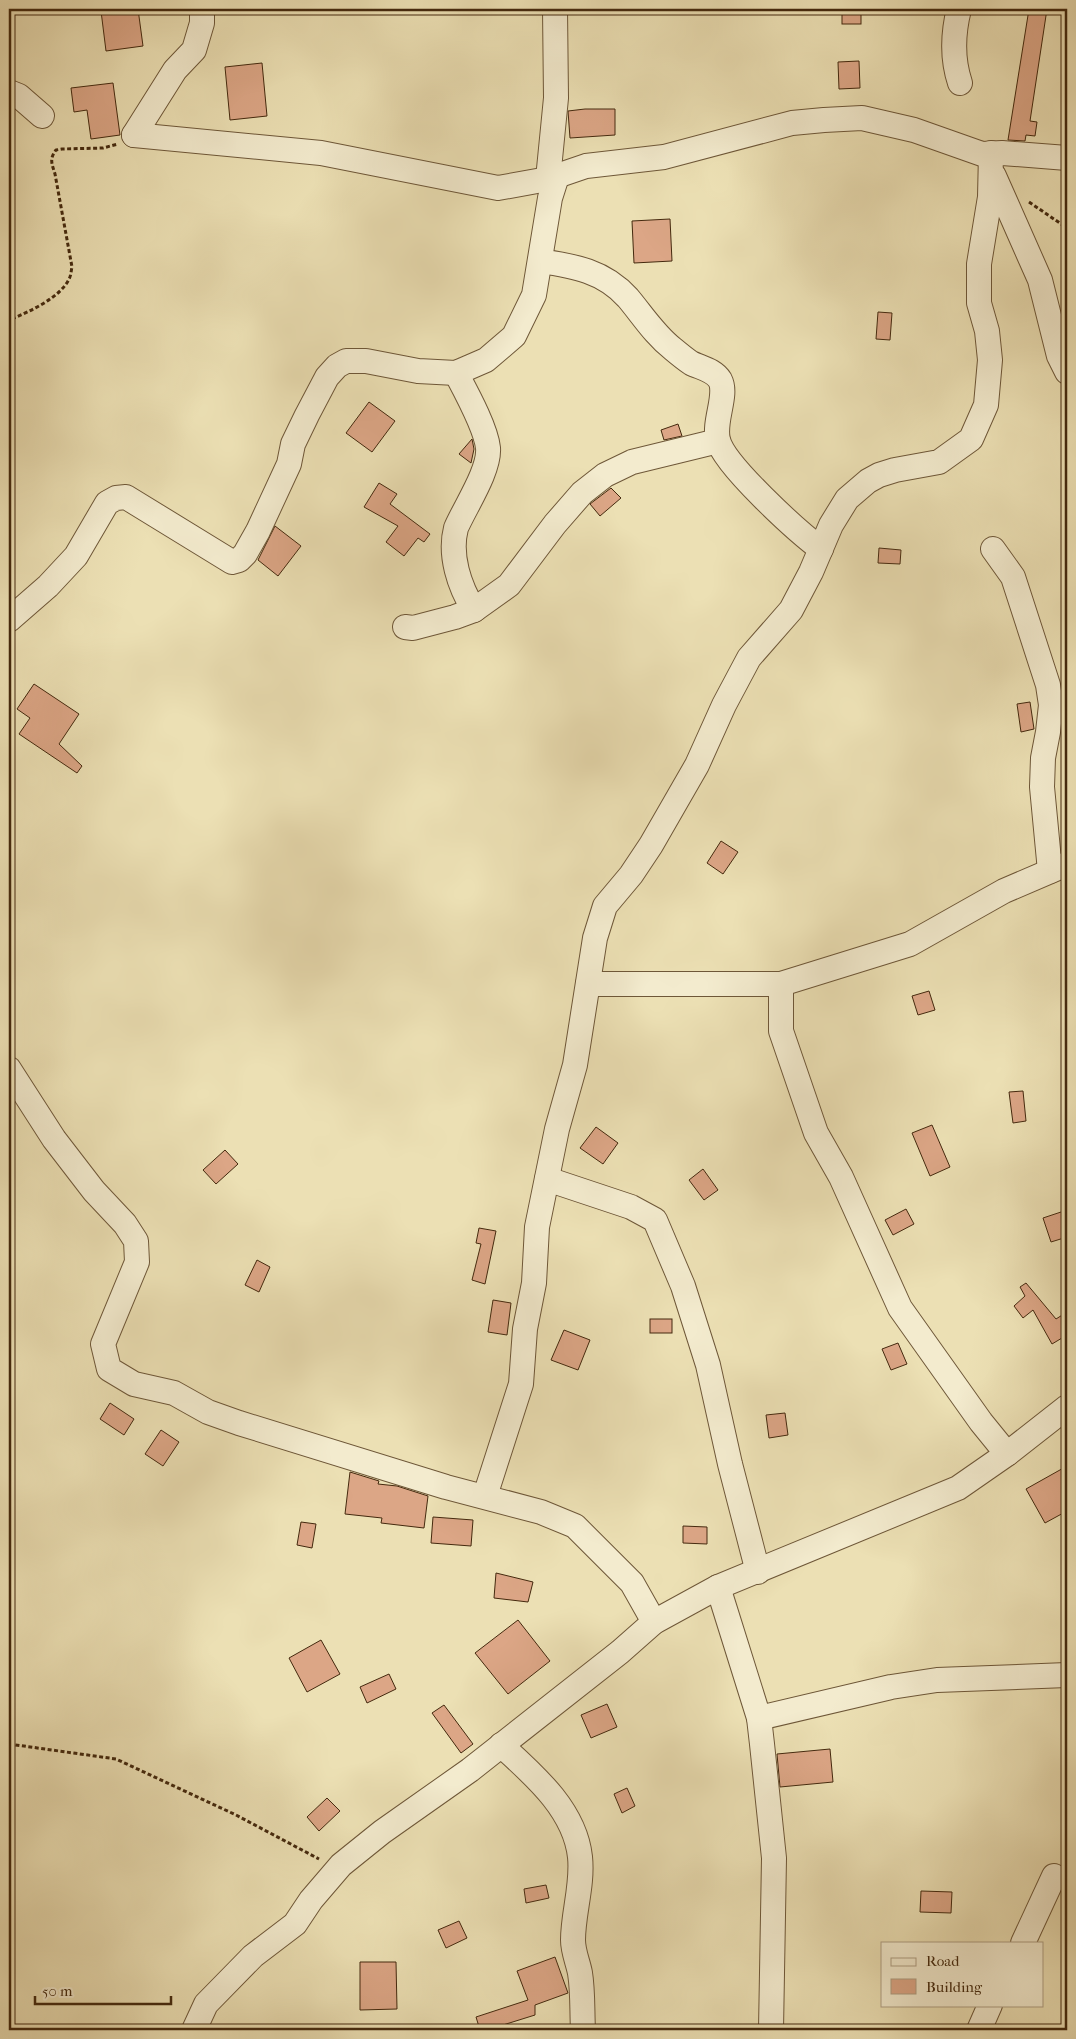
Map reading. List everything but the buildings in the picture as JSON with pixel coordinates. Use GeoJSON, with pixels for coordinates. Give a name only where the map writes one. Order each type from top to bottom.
{"type":"FeatureCollection","features":[{"type":"Feature","properties":{"kind":"street"},"geometry":{"type":"LineString","coordinates":[[202,9],[202,23],[194,50],[176,70],[134,134],[321,153],[498,188],[552,178],[586,166],[664,156],[792,123],[824,120],[862,118],[914,130],[982,154],[991,161],[1040,280],[1059,356],[1067,372]]}},
{"type":"Feature","properties":{"kind":"street"},"geometry":{"type":"LineString","coordinates":[[9,620],[48,586],[76,556],[107,504],[116,498],[126,497],[196,538],[224,558],[232,562],[239,560],[245,554],[262,523],[289,464],[293,444],[306,415],[327,377],[342,363],[346,361],[366,361],[418,370],[456,373],[486,360],[514,336],[534,296],[550,198],[556,98],[555,9]]}},
{"type":"Feature","properties":{"kind":"street"},"geometry":{"type":"LineString","coordinates":[[959,9],[954,27],[954,67],[960,83]]}},
{"type":"Feature","properties":{"kind":"street"},"geometry":{"type":"LineString","coordinates":[[9,92],[19,96],[42,116]]}},
{"type":"Feature","properties":{"kind":"street"},"geometry":{"type":"LineString","coordinates":[[991,161],[1002,153],[1067,158]]}},
{"type":"Feature","properties":{"kind":"street"},"geometry":{"type":"LineString","coordinates":[[485,1496],[520,1384],[525,1329],[534,1283],[537,1227],[557,1129],[575,1065],[595,938],[605,906],[651,845],[697,765],[724,705],[749,658],[791,610],[831,525],[847,499],[879,474],[939,462],[971,439],[986,405],[990,360],[987,331],[979,303],[979,264],[990,197],[991,161]]}},
{"type":"Feature","properties":{"kind":"street"},"geometry":{"type":"LineString","coordinates":[[540,261],[572,266],[597,274],[627,297],[645,322],[671,348],[692,363],[710,371],[719,378],[722,385],[716,429],[718,441],[725,455],[775,509],[821,549]]}},
{"type":"Feature","properties":{"kind":"street"},"geometry":{"type":"LineString","coordinates":[[456,373],[486,440],[488,450],[484,469],[454,536],[453,554],[464,594],[474,610]]}},
{"type":"Feature","properties":{"kind":"street"},"geometry":{"type":"LineString","coordinates":[[405,627],[420,626],[474,610],[509,584],[577,499],[605,475],[632,462],[718,441]]}},
{"type":"Feature","properties":{"kind":"street"},"geometry":{"type":"LineString","coordinates":[[588,984],[781,984],[910,944],[1004,891],[1059,868],[1042,787],[1043,758],[1051,705],[1048,685],[1013,577],[993,549]]}},
{"type":"Feature","properties":{"kind":"street"},"geometry":{"type":"LineString","coordinates":[[781,984],[782,1031],[816,1133],[840,1177],[900,1308],[981,1422],[1007,1454]]}},
{"type":"Feature","properties":{"kind":"street"},"geometry":{"type":"LineString","coordinates":[[9,1069],[54,1139],[136,1241],[137,1262],[102,1344],[109,1369],[134,1384],[174,1393],[208,1412],[239,1423],[446,1487],[541,1512],[575,1526],[632,1583],[654,1622]]}},
{"type":"Feature","properties":{"kind":"street"},"geometry":{"type":"LineString","coordinates":[[547,1179],[631,1207],[655,1220],[683,1286],[708,1365],[730,1464],[758,1572]]}},
{"type":"Feature","properties":{"kind":"street"},"geometry":{"type":"LineString","coordinates":[[194,2030],[206,2004],[253,1956],[295,1924],[311,1900],[337,1869],[382,1832],[470,1770],[620,1652],[654,1622],[718,1587],[958,1488],[1007,1454],[1067,1407]]}},
{"type":"Feature","properties":{"kind":"street"},"geometry":{"type":"LineString","coordinates":[[718,1587],[759,1718],[774,1858],[771,2030]]}},
{"type":"Feature","properties":{"kind":"street"},"geometry":{"type":"LineString","coordinates":[[759,1718],[891,1687],[937,1680],[1067,1675]]}},
{"type":"Feature","properties":{"kind":"street"},"geometry":{"type":"LineString","coordinates":[[501,1745],[542,1782],[565,1815],[575,1836],[580,1857],[579,1887],[573,1921],[573,1950],[580,1974],[582,2030]]}},
{"type":"Feature","properties":{"kind":"street"},"geometry":{"type":"LineString","coordinates":[[1022,1942],[1054,1876]]}},
{"type":"Feature","properties":{"kind":"street"},"geometry":{"type":"LineString","coordinates":[[979,2030],[990,2006]]}},
{"type":"Feature","properties":{"kind":"path"},"geometry":{"type":"LineString","coordinates":[[12,319],[39,306],[55,295],[69,279],[72,268],[55,174],[50,161],[52,155],[56,150],[62,149],[115,146],[134,134]]}},
{"type":"Feature","properties":{"kind":"path"},"geometry":{"type":"LineString","coordinates":[[9,1744],[116,1759],[236,1815],[337,1869]]}}]}
